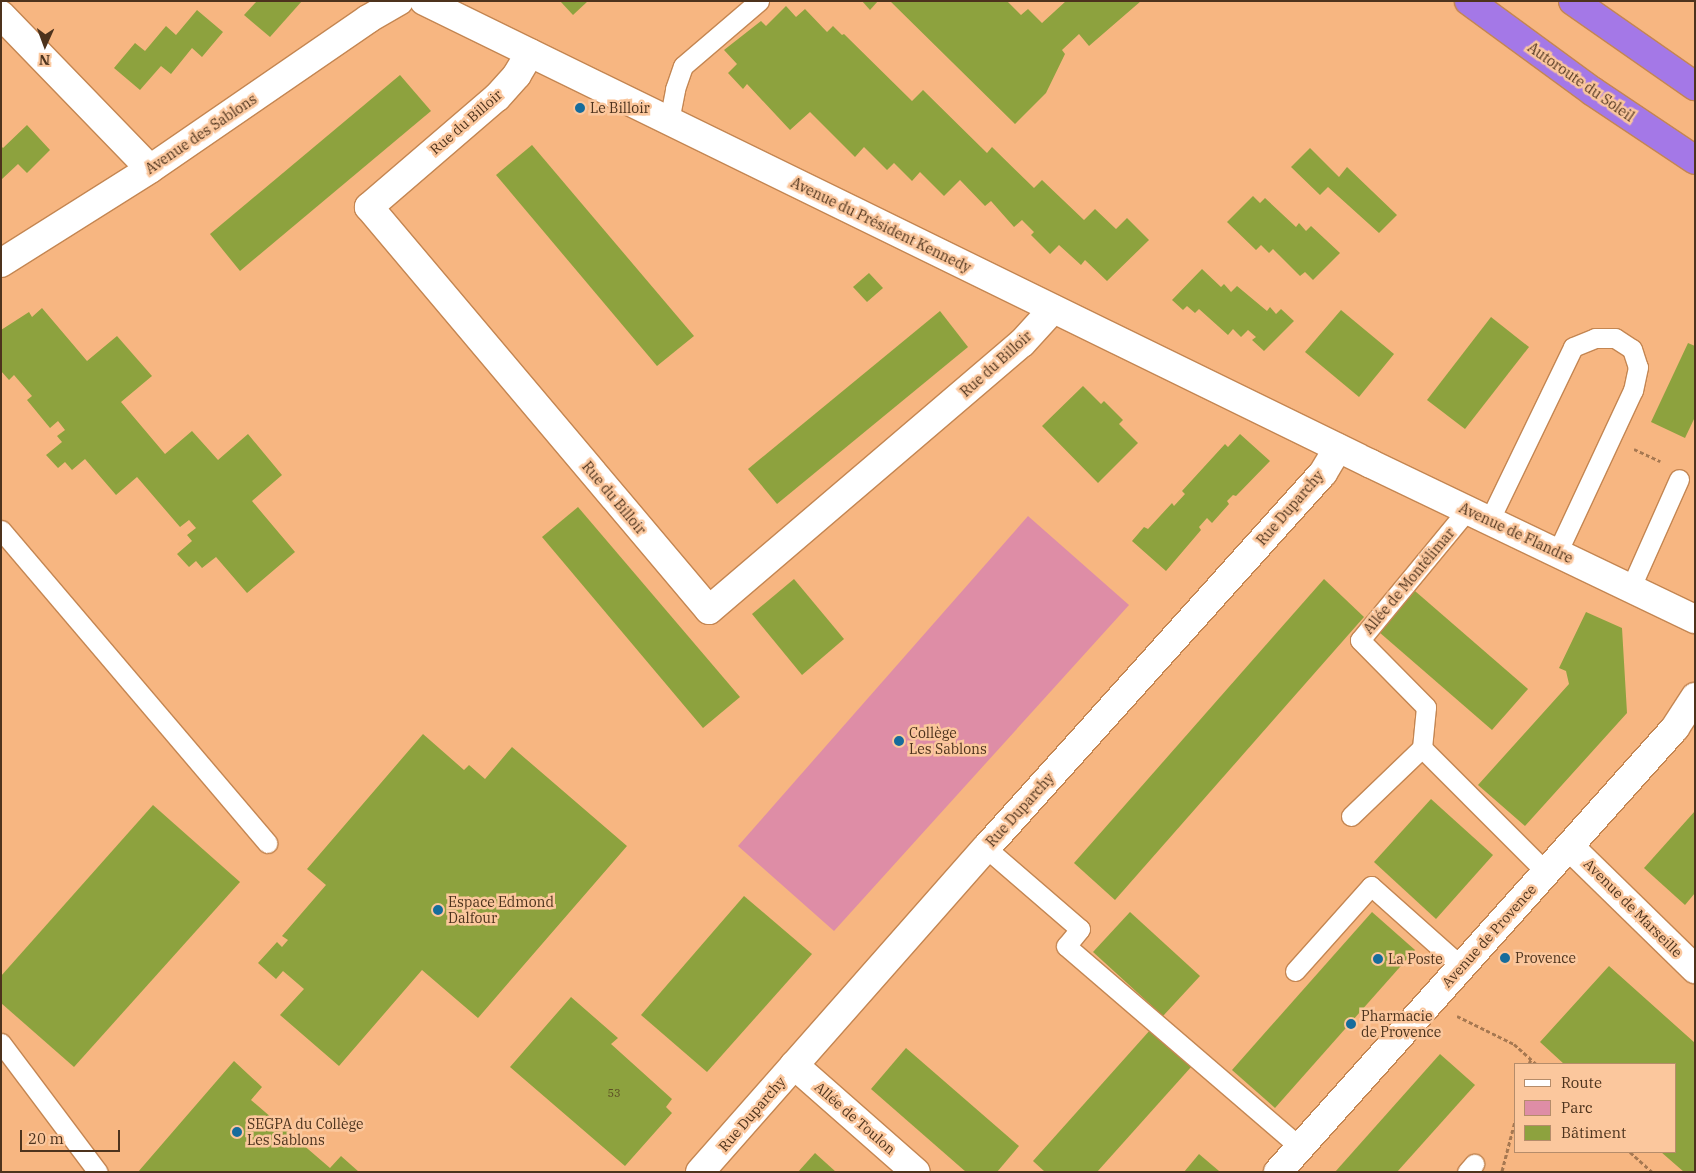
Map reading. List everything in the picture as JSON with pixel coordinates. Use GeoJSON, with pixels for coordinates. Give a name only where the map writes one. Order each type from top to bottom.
{"type":"FeatureCollection","features":[{"type":"Feature","properties":{"kind":"highway","name":"Autoroute du Soleil"},"geometry":{"type":"LineString","coordinates":[[1469,1],[1592,91],[1695,160]]}},
{"type":"Feature","properties":{"kind":"highway"},"geometry":{"type":"LineString","coordinates":[[1574,1],[1695,86]]}},
{"type":"Feature","properties":{"kind":"street","name":"Avenue des Sablons"},"geometry":{"type":"LineString","coordinates":[[1,263],[150,169],[368,19],[399,1]]}},
{"type":"Feature","properties":{"kind":"street","name":"Avenue du Président Kennedy"},"geometry":{"type":"LineString","coordinates":[[424,1],[1338,448]]}},
{"type":"Feature","properties":{"kind":"street"},"geometry":{"type":"LineString","coordinates":[[1,15],[150,169]]}},
{"type":"Feature","properties":{"kind":"street","name":"Rue du Billoir"},"geometry":{"type":"LineString","coordinates":[[530,53],[517,75],[497,97],[369,207],[709,610],[1022,343],[1053,309]]}},
{"type":"Feature","properties":{"kind":"street","name":"Avenue de Flandre"},"geometry":{"type":"LineString","coordinates":[[1338,448],[1695,618]]}},
{"type":"Feature","properties":{"kind":"street","name":"Rue Duparchy"},"geometry":{"type":"LineString","coordinates":[[700,1172],[1322,472],[1338,448]]}},
{"type":"Feature","properties":{"kind":"street","name":"Avenue de Provence"},"geometry":{"type":"LineString","coordinates":[[1278,1172],[1675,728],[1695,697]]}},
{"type":"Feature","properties":{"kind":"street","name":"Avenue de Marseille"},"geometry":{"type":"LineString","coordinates":[[1570,847],[1695,969]]}},
{"type":"Feature","properties":{"kind":"street","name":"Allée de Toulon"},"geometry":{"type":"LineString","coordinates":[[794,1065],[902,1167]]}},
{"type":"Feature","properties":{"kind":"lane"},"geometry":{"type":"LineString","coordinates":[[669,121],[675,89],[683,66],[758,1]]}},
{"type":"Feature","properties":{"kind":"lane"},"geometry":{"type":"LineString","coordinates":[[1478,516],[1573,347],[1595,338],[1615,338],[1632,349],[1638,367],[1633,390],[1557,553]]}},
{"type":"Feature","properties":{"kind":"lane"},"geometry":{"type":"LineString","coordinates":[[1632,587],[1678,479]]}},
{"type":"Feature","properties":{"kind":"lane","name":"Allée de Montélimar"},"geometry":{"type":"LineString","coordinates":[[1422,748],[1426,707],[1360,640],[1478,516]]}},
{"type":"Feature","properties":{"kind":"lane"},"geometry":{"type":"LineString","coordinates":[[1,530],[266,844]]}},
{"type":"Feature","properties":{"kind":"lane"},"geometry":{"type":"LineString","coordinates":[[1351,816],[1422,748],[1546,872]]}},
{"type":"Feature","properties":{"kind":"lane"},"geometry":{"type":"LineString","coordinates":[[986,848],[1080,929],[1066,946],[1300,1147]]}},
{"type":"Feature","properties":{"kind":"lane"},"geometry":{"type":"LineString","coordinates":[[1295,971],[1371,886],[1462,967]]}},
{"type":"Feature","properties":{"kind":"lane"},"geometry":{"type":"LineString","coordinates":[[1,1043],[98,1172]]}},
{"type":"Feature","properties":{"kind":"path"},"geometry":{"type":"LineString","coordinates":[[1611,438],[1667,464],[1678,479]]}},
{"type":"Feature","properties":{"kind":"path"},"geometry":{"type":"LineString","coordinates":[[1429,1003],[1514,1044],[1535,1063]]}},
{"type":"Feature","properties":{"kind":"path"},"geometry":{"type":"LineString","coordinates":[[1529,1063],[1531,1059]]}},
{"type":"Feature","properties":{"kind":"path"},"geometry":{"type":"LineString","coordinates":[[1501,1172],[1514,1124]]}},
{"type":"Feature","properties":{"kind":"path"},"geometry":{"type":"LineString","coordinates":[[1631,1153],[1652,1172]]}},
{"type":"Feature","properties":{"kind":"green space"},"geometry":{"type":"Polygon","coordinates":[[[1028,516],[1129,605],[834,931],[738,846],[1028,516]]]}},
{"type":"Feature","properties":{"kind":"building"},"geometry":{"type":"Polygon","coordinates":[[[257,1],[302,1],[270,37],[244,15],[257,1]]]}},
{"type":"Feature","properties":{"kind":"building"},"geometry":{"type":"Polygon","coordinates":[[[560,1],[588,1],[573,15],[560,1]]]}},
{"type":"Feature","properties":{"kind":"building"},"geometry":{"type":"Polygon","coordinates":[[[862,1],[878,1],[870,10],[862,1]]]}},
{"type":"Feature","properties":{"kind":"building"},"geometry":{"type":"Polygon","coordinates":[[[890,1],[1007,1],[1021,15],[1028,9],[1042,23],[1066,1],[1141,1],[1089,46],[1079,34],[1062,50],[1065,54],[1046,93],[1015,124],[890,1]]]}},
{"type":"Feature","properties":{"kind":"building"},"geometry":{"type":"Polygon","coordinates":[[[786,6],[796,17],[805,9],[827,32],[833,26],[842,35],[844,34],[912,101],[923,90],[987,153],[992,147],[1034,188],[1042,180],[1084,220],[1095,209],[1116,229],[1127,218],[1149,240],[1107,281],[1085,260],[1081,265],[1059,245],[1050,254],[1031,235],[1034,232],[1022,220],[1014,227],[991,201],[985,206],[960,180],[944,196],[920,172],[912,181],[894,163],[887,170],[864,147],[855,157],[810,112],[790,130],[747,84],[743,89],[728,73],[737,64],[724,50],[761,21],[766,26],[786,6]]]}},
{"type":"Feature","properties":{"kind":"building"},"geometry":{"type":"Polygon","coordinates":[[[197,10],[223,32],[202,57],[192,48],[171,74],[161,66],[140,90],[114,68],[135,43],[145,51],[166,26],[176,35],[197,10]]]}},
{"type":"Feature","properties":{"kind":"building"},"geometry":{"type":"Polygon","coordinates":[[[400,75],[431,111],[240,271],[210,234],[400,75]]]}},
{"type":"Feature","properties":{"kind":"building"},"geometry":{"type":"Polygon","coordinates":[[[27,125],[50,150],[27,173],[18,164],[1,180],[1,146],[3,148],[27,125]]]}},
{"type":"Feature","properties":{"kind":"building"},"geometry":{"type":"Polygon","coordinates":[[[532,145],[694,336],[657,366],[496,175],[532,145]]]}},
{"type":"Feature","properties":{"kind":"building"},"geometry":{"type":"Polygon","coordinates":[[[1310,148],[1339,177],[1347,167],[1397,215],[1379,233],[1328,187],[1320,195],[1291,167],[1310,148]]]}},
{"type":"Feature","properties":{"kind":"building"},"geometry":{"type":"Polygon","coordinates":[[[1253,196],[1260,203],[1265,198],[1296,227],[1299,223],[1306,231],[1311,226],[1340,253],[1313,280],[1305,272],[1300,276],[1273,249],[1269,253],[1261,245],[1256,250],[1227,222],[1253,196]]]}},
{"type":"Feature","properties":{"kind":"building"},"geometry":{"type":"Polygon","coordinates":[[[1202,269],[1221,287],[1224,284],[1231,292],[1237,286],[1267,311],[1270,307],[1276,314],[1281,309],[1294,321],[1264,351],[1252,340],[1256,337],[1248,330],[1241,337],[1233,329],[1228,335],[1199,309],[1195,313],[1187,306],[1183,310],[1172,300],[1202,269]]]}},
{"type":"Feature","properties":{"kind":"building"},"geometry":{"type":"Polygon","coordinates":[[[869,273],[883,288],[867,302],[853,287],[869,273]]]}},
{"type":"Feature","properties":{"kind":"building"},"geometry":{"type":"Polygon","coordinates":[[[42,308],[87,361],[117,336],[152,376],[121,402],[165,454],[192,431],[218,460],[248,434],[282,475],[252,501],[295,552],[247,593],[216,557],[202,568],[196,561],[189,567],[177,554],[192,541],[187,535],[196,528],[189,520],[180,527],[137,477],[116,495],[85,459],[72,470],[65,462],[58,468],[46,455],[62,442],[57,436],[65,430],[58,421],[50,428],[27,400],[32,396],[14,375],[9,380],[1,371],[1,330],[29,312],[32,317],[42,308]]]}},
{"type":"Feature","properties":{"kind":"building"},"geometry":{"type":"Polygon","coordinates":[[[1341,310],[1394,354],[1359,397],[1305,352],[1341,310]]]}},
{"type":"Feature","properties":{"kind":"building"},"geometry":{"type":"Polygon","coordinates":[[[940,311],[968,347],[777,504],[748,469],[940,311]]]}},
{"type":"Feature","properties":{"kind":"building"},"geometry":{"type":"Polygon","coordinates":[[[1491,317],[1529,347],[1465,429],[1427,400],[1491,317]]]}},
{"type":"Feature","properties":{"kind":"building"},"geometry":{"type":"Polygon","coordinates":[[[1688,343],[1695,346],[1695,417],[1685,438],[1651,422],[1688,343]]]}},
{"type":"Feature","properties":{"kind":"building"},"geometry":{"type":"Polygon","coordinates":[[[1083,386],[1101,404],[1104,401],[1123,420],[1119,424],[1138,443],[1098,483],[1042,426],[1083,386]]]}},
{"type":"Feature","properties":{"kind":"building"},"geometry":{"type":"Polygon","coordinates":[[[1240,434],[1270,461],[1236,496],[1233,495],[1227,501],[1229,504],[1212,523],[1207,518],[1199,527],[1201,530],[1166,571],[1132,541],[1144,527],[1148,529],[1172,503],[1174,506],[1185,494],[1182,491],[1225,444],[1228,447],[1240,434]]]}},
{"type":"Feature","properties":{"kind":"building"},"geometry":{"type":"Polygon","coordinates":[[[578,507],[740,697],[703,728],[542,537],[578,507]]]}},
{"type":"Feature","properties":{"kind":"building"},"geometry":{"type":"Polygon","coordinates":[[[794,579],[844,639],[802,675],[752,614],[794,579]]]}},
{"type":"Feature","properties":{"kind":"building"},"geometry":{"type":"Polygon","coordinates":[[[1324,579],[1364,617],[1115,900],[1074,863],[1324,579]]]}},
{"type":"Feature","properties":{"kind":"building"},"geometry":{"type":"Polygon","coordinates":[[[1415,591],[1528,689],[1492,730],[1379,632],[1415,591]]]}},
{"type":"Feature","properties":{"kind":"building"},"geometry":{"type":"Polygon","coordinates":[[[1586,612],[1622,628],[1627,713],[1525,826],[1478,785],[1569,684],[1566,671],[1559,668],[1586,612]]]}},
{"type":"Feature","properties":{"kind":"building","name":"Espace Edmond Dalfour"},"geometry":{"type":"Polygon","coordinates":[[[423,734],[464,770],[469,765],[485,779],[512,747],[627,846],[478,1018],[422,970],[339,1066],[280,1015],[304,989],[283,971],[276,979],[258,963],[277,942],[282,947],[288,940],[282,936],[326,885],[307,869],[423,734]]]}},
{"type":"Feature","properties":{"kind":"building"},"geometry":{"type":"Polygon","coordinates":[[[1431,799],[1493,855],[1436,919],[1374,862],[1431,799]]]}},
{"type":"Feature","properties":{"kind":"building"},"geometry":{"type":"Polygon","coordinates":[[[153,805],[240,882],[74,1067],[1,1003],[1,976],[153,805]]]}},
{"type":"Feature","properties":{"kind":"building"},"geometry":{"type":"Polygon","coordinates":[[[1695,811],[1695,893],[1685,905],[1644,868],[1695,811]]]}},
{"type":"Feature","properties":{"kind":"building"},"geometry":{"type":"Polygon","coordinates":[[[744,896],[812,954],[707,1072],[641,1015],[744,896]]]}},
{"type":"Feature","properties":{"kind":"building"},"geometry":{"type":"Polygon","coordinates":[[[1130,912],[1200,976],[1163,1016],[1093,952],[1130,912]]]}},
{"type":"Feature","properties":{"kind":"building"},"geometry":{"type":"Polygon","coordinates":[[[1372,912],[1415,950],[1275,1108],[1232,1070],[1372,912]]]}},
{"type":"Feature","properties":{"kind":"building"},"geometry":{"type":"Polygon","coordinates":[[[1609,966],[1695,1043],[1695,1172],[1684,1172],[1662,1153],[1676,1153],[1676,1063],[1563,1063],[1540,1042],[1609,966]]]}},
{"type":"Feature","properties":{"kind":"building"},"geometry":{"type":"Polygon","coordinates":[[[571,997],[618,1038],[611,1044],[672,1099],[666,1107],[672,1113],[625,1166],[510,1067],[571,997]]]}},
{"type":"Feature","properties":{"kind":"building"},"geometry":{"type":"Polygon","coordinates":[[[1151,1029],[1192,1066],[1097,1172],[1045,1172],[1033,1161],[1151,1029]]]}},
{"type":"Feature","properties":{"kind":"building"},"geometry":{"type":"Polygon","coordinates":[[[906,1048],[1019,1146],[997,1172],[966,1172],[871,1089],[906,1048]]]}},
{"type":"Feature","properties":{"kind":"building"},"geometry":{"type":"Polygon","coordinates":[[[1440,1054],[1475,1085],[1397,1172],[1335,1172],[1440,1054]]]}},
{"type":"Feature","properties":{"kind":"building"},"geometry":{"type":"Polygon","coordinates":[[[234,1061],[262,1087],[251,1100],[330,1168],[341,1156],[359,1172],[138,1172],[234,1061]]]}},
{"type":"Feature","properties":{"kind":"building"},"geometry":{"type":"Polygon","coordinates":[[[815,1153],[836,1172],[798,1172],[815,1153]]]}},
{"type":"Feature","properties":{"kind":"building"},"geometry":{"type":"Polygon","coordinates":[[[1199,1154],[1219,1171],[1184,1172],[1199,1154]]]}},
{"type":"Feature","properties":{"kind":"place","name":"Le Billoir"},"geometry":{"type":"Point","coordinates":[580,108]}},
{"type":"Feature","properties":{"kind":"place","name":"Collège Les Sablons"},"geometry":{"type":"Point","coordinates":[899,741]}},
{"type":"Feature","properties":{"kind":"place","name":"Espace Edmond Dalfour"},"geometry":{"type":"Point","coordinates":[438,910]}},
{"type":"Feature","properties":{"kind":"place","name":"Provence"},"geometry":{"type":"Point","coordinates":[1505,958]}},
{"type":"Feature","properties":{"kind":"place","name":"La Poste"},"geometry":{"type":"Point","coordinates":[1378,959]}},
{"type":"Feature","properties":{"kind":"place","name":"Pharmacie de Provence"},"geometry":{"type":"Point","coordinates":[1351,1024]}},
{"type":"Feature","properties":{"kind":"place","name":"SEGPA du Collège Les Sablons"},"geometry":{"type":"Point","coordinates":[237,1132]}}]}
